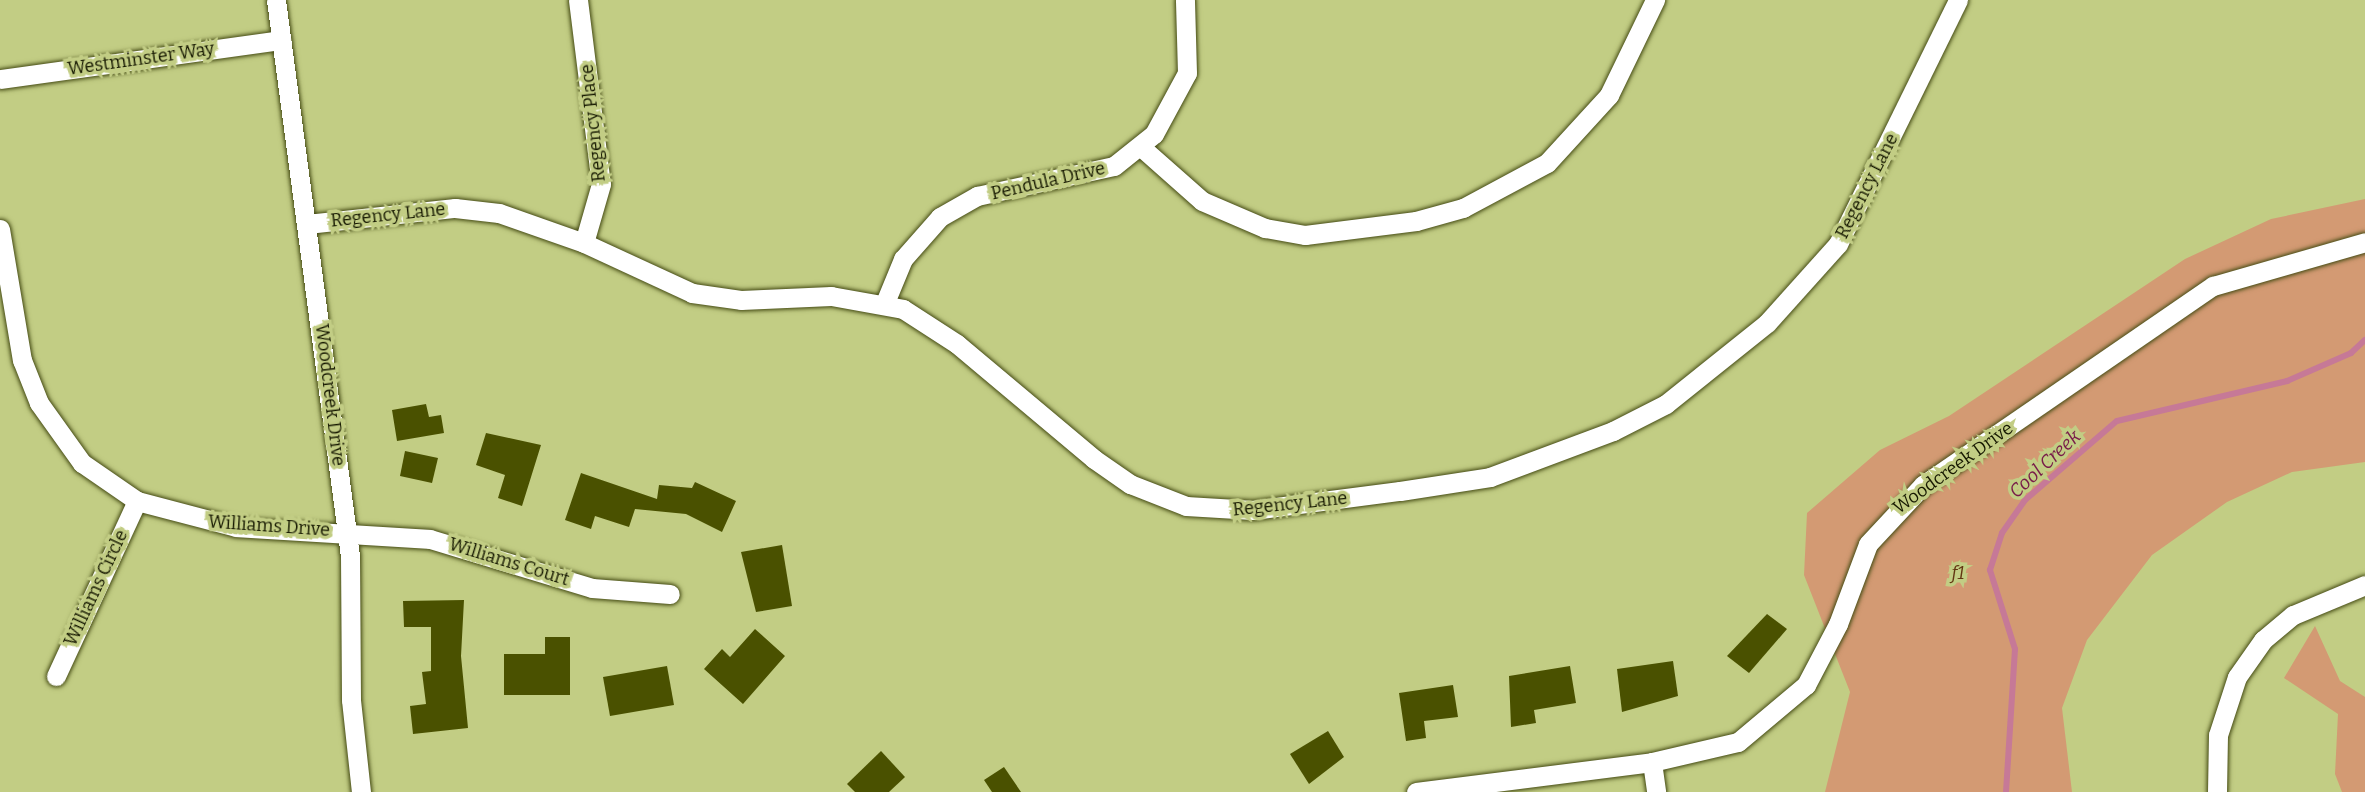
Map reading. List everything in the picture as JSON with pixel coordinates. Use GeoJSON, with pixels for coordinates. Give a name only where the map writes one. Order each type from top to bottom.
{"type":"FeatureCollection","features":[{"type":"Feature","properties":{"kind":"street","name":"Woodcreek Drive"},"geometry":{"type":"LineString","coordinates":[[276,0],[347,530],[351,700],[361,792]]}},
{"type":"Feature","properties":{"kind":"street","name":"Regency Place"},"geometry":{"type":"LineString","coordinates":[[578,0],[600,184],[584,243]]}},
{"type":"Feature","properties":{"kind":"street","name":"Pendula Drive"},"geometry":{"type":"LineString","coordinates":[[884,304],[909,251],[959,205],[1092,174],[1141,146],[1171,113],[1184,81],[1185,0]]}},
{"type":"Feature","properties":{"kind":"street"},"geometry":{"type":"LineString","coordinates":[[1141,146],[1202,201],[1265,229],[1305,235],[1416,222],[1463,208],[1547,163],[1609,95],[1655,0]]}},
{"type":"Feature","properties":{"kind":"street","name":"Regency Lane"},"geometry":{"type":"LineString","coordinates":[[307,224],[455,208],[499,214],[584,243],[692,293],[741,300],[831,296],[884,304],[957,344],[1130,484],[1186,506],[1253,510],[1490,477],[1666,404],[1768,323],[1838,244],[1958,0]]}},
{"type":"Feature","properties":{"kind":"street","name":"Westminster Way"},"geometry":{"type":"LineString","coordinates":[[0,79],[281,40]]}},
{"type":"Feature","properties":{"kind":"street","name":"Williams Drive"},"geometry":{"type":"LineString","coordinates":[[0,229],[22,360],[39,403],[82,463],[137,501],[236,527],[347,530]]}},
{"type":"Feature","properties":{"kind":"street","name":"Woodcreek Drive"},"geometry":{"type":"LineString","coordinates":[[1416,792],[1652,762],[1738,742],[1787,706],[1820,665],[1868,544],[1923,485],[2213,286],[2365,242]]}},
{"type":"Feature","properties":{"kind":"street","name":"Williams Circle"},"geometry":{"type":"LineString","coordinates":[[56,676],[137,501]]}},
{"type":"Feature","properties":{"kind":"street","name":"Williams Court"},"geometry":{"type":"LineString","coordinates":[[347,530],[430,539],[615,593],[670,594]]}},
{"type":"Feature","properties":{"kind":"street"},"geometry":{"type":"LineString","coordinates":[[2217,792],[2218,734],[2237,677],[2263,639],[2292,614],[2365,585]]}},
{"type":"Feature","properties":{"kind":"street"},"geometry":{"type":"LineString","coordinates":[[1652,762],[1656,792]]}},
{"type":"Feature","properties":{"kind":"green space","name":"f1"},"geometry":{"type":"Polygon","coordinates":[[[2365,199],[2365,462],[2292,472],[2227,502],[2152,555],[2087,640],[2062,708],[2072,792],[1825,792],[1850,692],[1804,575],[1807,513],[1880,450],[1949,416],[2185,259],[2271,219],[2365,199]]]}},
{"type":"Feature","properties":{"kind":"green space"},"geometry":{"type":"Polygon","coordinates":[[[2315,626],[2340,681],[2365,697],[2365,792],[2342,792],[2335,774],[2338,714],[2284,678],[2315,626]]]}},
{"type":"Feature","properties":{"kind":"building"},"geometry":{"type":"Polygon","coordinates":[[[426,404],[429,417],[441,415],[444,433],[397,441],[392,410],[426,404]]]}},
{"type":"Feature","properties":{"kind":"building"},"geometry":{"type":"Polygon","coordinates":[[[486,433],[541,445],[522,506],[498,498],[505,475],[476,465],[486,433]]]}},
{"type":"Feature","properties":{"kind":"building"},"geometry":{"type":"Polygon","coordinates":[[[405,451],[438,458],[432,483],[400,476],[405,451]]]}},
{"type":"Feature","properties":{"kind":"building"},"geometry":{"type":"Polygon","coordinates":[[[581,473],[657,499],[659,485],[692,488],[695,482],[736,501],[722,532],[686,514],[635,509],[629,527],[595,516],[591,529],[565,520],[581,473]]]}},
{"type":"Feature","properties":{"kind":"building"},"geometry":{"type":"Polygon","coordinates":[[[782,545],[792,606],[756,612],[741,552],[782,545]]]}},
{"type":"Feature","properties":{"kind":"building"},"geometry":{"type":"Polygon","coordinates":[[[464,600],[461,656],[468,728],[413,734],[410,706],[426,704],[422,672],[431,671],[431,627],[404,627],[403,601],[464,600]]]}},
{"type":"Feature","properties":{"kind":"building"},"geometry":{"type":"Polygon","coordinates":[[[1767,614],[1787,629],[1749,673],[1727,656],[1767,614]]]}},
{"type":"Feature","properties":{"kind":"building"},"geometry":{"type":"Polygon","coordinates":[[[755,629],[785,656],[743,704],[704,669],[722,649],[730,657],[755,629]]]}},
{"type":"Feature","properties":{"kind":"building"},"geometry":{"type":"Polygon","coordinates":[[[545,637],[570,637],[570,695],[504,695],[504,654],[545,654],[545,637]]]}},
{"type":"Feature","properties":{"kind":"building"},"geometry":{"type":"Polygon","coordinates":[[[1673,661],[1678,696],[1622,712],[1617,669],[1673,661]]]}},
{"type":"Feature","properties":{"kind":"building"},"geometry":{"type":"Polygon","coordinates":[[[667,666],[674,705],[610,716],[603,677],[667,666]]]}},
{"type":"Feature","properties":{"kind":"building"},"geometry":{"type":"Polygon","coordinates":[[[1570,666],[1576,703],[1534,710],[1536,723],[1511,727],[1509,676],[1570,666]]]}},
{"type":"Feature","properties":{"kind":"building"},"geometry":{"type":"Polygon","coordinates":[[[1453,685],[1458,717],[1424,721],[1426,738],[1406,741],[1399,693],[1453,685]]]}},
{"type":"Feature","properties":{"kind":"building"},"geometry":{"type":"Polygon","coordinates":[[[1328,731],[1344,757],[1309,784],[1290,754],[1328,731]]]}},
{"type":"Feature","properties":{"kind":"building"},"geometry":{"type":"Polygon","coordinates":[[[881,751],[905,777],[889,792],[855,792],[847,784],[881,751]]]}},
{"type":"Feature","properties":{"kind":"building"},"geometry":{"type":"Polygon","coordinates":[[[1004,767],[1021,792],[992,792],[984,780],[1004,767]]]}},
{"type":"Feature","properties":{"kind":"waterway","name":"Cool Creek"},"geometry":{"type":"LineString","coordinates":[[2006,792],[2015,649],[1990,570],[2002,533],[2025,500],[2117,421],[2287,381],[2351,353],[2365,340]]}}]}
